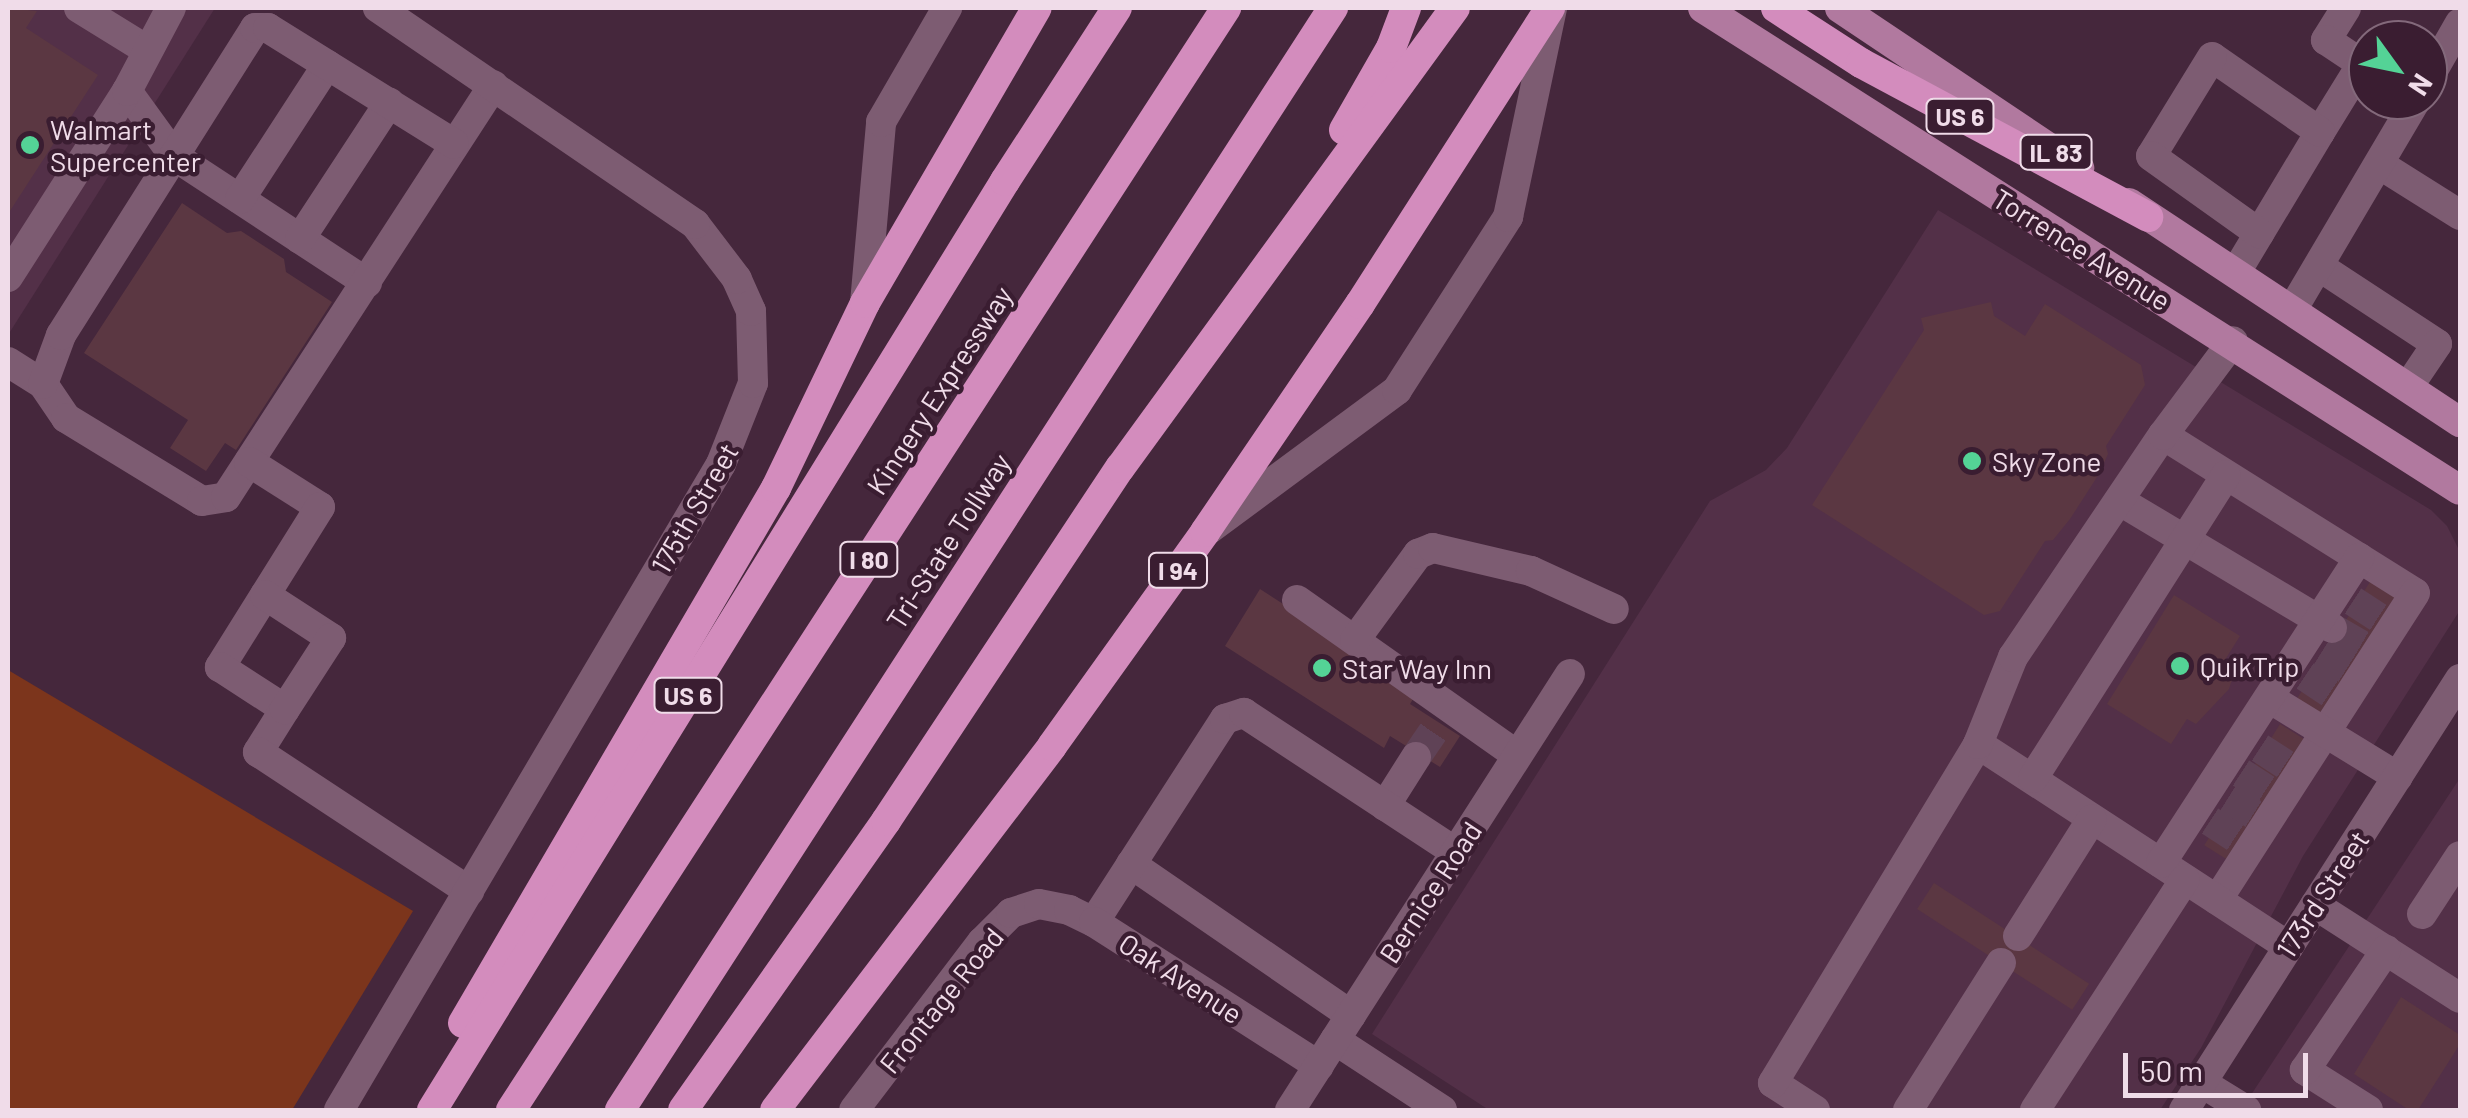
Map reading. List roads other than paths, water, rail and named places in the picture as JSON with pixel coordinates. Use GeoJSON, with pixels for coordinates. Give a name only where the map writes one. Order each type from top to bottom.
{"type":"FeatureCollection","features":[{"type":"Feature","properties":{"kind":"highway"},"geometry":{"type":"LineString","coordinates":[[412,1110],[776,488],[865,303],[1037,8]]}},
{"type":"Feature","properties":{"kind":"highway","name":"US 6"},"geometry":{"type":"LineString","coordinates":[[432,1110],[1005,181],[1118,8]]}},
{"type":"Feature","properties":{"kind":"highway","name":"Kingery Expressway"},"geometry":{"type":"LineString","coordinates":[[512,1110],[1226,8]]}},
{"type":"Feature","properties":{"kind":"highway","name":"Tri-State Tollway"},"geometry":{"type":"LineString","coordinates":[[620,1110],[1332,8]]}},
{"type":"Feature","properties":{"kind":"highway"},"geometry":{"type":"LineString","coordinates":[[1273,255],[1391,48],[1406,8]]}},
{"type":"Feature","properties":{"kind":"highway"},"geometry":{"type":"LineString","coordinates":[[684,1110],[898,804],[1120,468],[1455,8]]}},
{"type":"Feature","properties":{"kind":"highway","name":"I 94"},"geometry":{"type":"LineString","coordinates":[[775,1110],[1052,746],[1206,532],[1360,304],[1551,8]]}},
{"type":"Feature","properties":{"kind":"highway","name":"US 6"},"geometry":{"type":"LineString","coordinates":[[1776,8],[1861,63],[2148,217]]}},
{"type":"Feature","properties":{"kind":"main road","name":"Torrence Avenue"},"geometry":{"type":"LineString","coordinates":[[1703,8],[2460,490]]}},
{"type":"Feature","properties":{"kind":"main road","name":"IL 83"},"geometry":{"type":"LineString","coordinates":[[1840,8],[2148,217]]}},
{"type":"Feature","properties":{"kind":"main road","name":"US 6"},"geometry":{"type":"LineString","coordinates":[[2148,217],[2460,422]]}},
{"type":"Feature","properties":{"kind":"street"},"geometry":{"type":"LineString","coordinates":[[80,8],[147,50]]}},
{"type":"Feature","properties":{"kind":"street"},"geometry":{"type":"LineString","coordinates":[[8,276],[127,91],[171,8]]}},
{"type":"Feature","properties":{"kind":"street"},"geometry":{"type":"LineString","coordinates":[[865,303],[881,122],[947,8]]}},
{"type":"Feature","properties":{"kind":"street"},"geometry":{"type":"LineString","coordinates":[[1206,532],[1397,390],[1508,217],[1551,8]]}},
{"type":"Feature","properties":{"kind":"street"},"geometry":{"type":"LineString","coordinates":[[2346,8],[2326,40],[2348,55]]}},
{"type":"Feature","properties":{"kind":"street"},"geometry":{"type":"LineString","coordinates":[[2449,8],[2460,15]]}},
{"type":"Feature","properties":{"kind":"street","name":"175th Street"},"geometry":{"type":"LineString","coordinates":[[339,1110],[722,464],[753,384],[751,311],[737,278],[695,224],[394,12]]}},
{"type":"Feature","properties":{"kind":"street"},"geometry":{"type":"LineString","coordinates":[[43,384],[61,335],[256,28],[268,28],[454,144]]}},
{"type":"Feature","properties":{"kind":"street"},"geometry":{"type":"LineString","coordinates":[[2259,233],[2151,156],[2212,58],[2320,132]]}},
{"type":"Feature","properties":{"kind":"street"},"geometry":{"type":"LineString","coordinates":[[240,199],[327,65]]}},
{"type":"Feature","properties":{"kind":"street"},"geometry":{"type":"LineString","coordinates":[[8,362],[43,384],[66,418],[202,501],[226,497],[494,86]]}},
{"type":"Feature","properties":{"kind":"street"},"geometry":{"type":"LineString","coordinates":[[127,91],[174,156],[367,284]]}},
{"type":"Feature","properties":{"kind":"street"},"geometry":{"type":"LineString","coordinates":[[2236,272],[2348,91]]}},
{"type":"Feature","properties":{"kind":"street"},"geometry":{"type":"LineString","coordinates":[[300,239],[389,103]]}},
{"type":"Feature","properties":{"kind":"street"},"geometry":{"type":"LineString","coordinates":[[2292,310],[2404,120]]}},
{"type":"Feature","properties":{"kind":"street"},"geometry":{"type":"LineString","coordinates":[[2379,164],[2460,214]]}},
{"type":"Feature","properties":{"kind":"street"},"geometry":{"type":"LineString","coordinates":[[2320,267],[2437,344],[2408,387]]}},
{"type":"Feature","properties":{"kind":"street"},"geometry":{"type":"LineString","coordinates":[[1814,1110],[1772,1083],[1978,744],[2014,657],[2163,435],[2233,342]]}},
{"type":"Feature","properties":{"kind":"street"},"geometry":{"type":"LineString","coordinates":[[2035,1110],[2173,871],[2247,793],[2325,732],[2354,674],[2387,623],[2414,593],[2163,435]]}},
{"type":"Feature","properties":{"kind":"street"},"geometry":{"type":"LineString","coordinates":[[250,462],[320,507],[220,667],[285,709]]}},
{"type":"Feature","properties":{"kind":"street"},"geometry":{"type":"LineString","coordinates":[[2033,778],[2226,474]]}},
{"type":"Feature","properties":{"kind":"street"},"geometry":{"type":"LineString","coordinates":[[2120,501],[2183,538],[2312,648]]}},
{"type":"Feature","properties":{"kind":"street"},"geometry":{"type":"LineString","coordinates":[[1355,640],[1418,554],[1433,548],[1532,572],[1614,609]]}},
{"type":"Feature","properties":{"kind":"street"},"geometry":{"type":"LineString","coordinates":[[2217,900],[2269,698],[2312,648],[2345,596],[2358,558]]}},
{"type":"Feature","properties":{"kind":"street"},"geometry":{"type":"LineString","coordinates":[[264,596],[330,638],[258,752],[469,892]]}},
{"type":"Feature","properties":{"kind":"street"},"geometry":{"type":"LineString","coordinates":[[1298,600],[1355,640],[1444,714],[1517,755]]}},
{"type":"Feature","properties":{"kind":"street","name":"Bernice Road"},"geometry":{"type":"LineString","coordinates":[[1290,1110],[1570,674]]}},
{"type":"Feature","properties":{"kind":"street","name":"173rd Street"},"geometry":{"type":"LineString","coordinates":[[2184,1110],[2460,678]]}},
{"type":"Feature","properties":{"kind":"street"},"geometry":{"type":"LineString","coordinates":[[2269,698],[2398,776]]}},
{"type":"Feature","properties":{"kind":"street"},"geometry":{"type":"LineString","coordinates":[[1094,922],[1225,719],[1244,712],[1456,852]]}},
{"type":"Feature","properties":{"kind":"street"},"geometry":{"type":"LineString","coordinates":[[1978,744],[2288,947]]}},
{"type":"Feature","properties":{"kind":"street"},"geometry":{"type":"LineString","coordinates":[[1385,806],[1416,758]]}},
{"type":"Feature","properties":{"kind":"street"},"geometry":{"type":"LineString","coordinates":[[2018,936],[2092,818]]}},
{"type":"Feature","properties":{"kind":"street"},"geometry":{"type":"LineString","coordinates":[[2422,914],[2460,856]]}},
{"type":"Feature","properties":{"kind":"street"},"geometry":{"type":"LineString","coordinates":[[1131,864],[1343,1027],[1442,1110]]}},
{"type":"Feature","properties":{"kind":"street","name":"Oak Avenue"},"geometry":{"type":"LineString","coordinates":[[1039,904],[1069,910],[1094,922],[1319,1066]]}},
{"type":"Feature","properties":{"kind":"street","name":"Frontage Road"},"geometry":{"type":"LineString","coordinates":[[854,1110],[982,942],[1012,913],[1039,904]]}},
{"type":"Feature","properties":{"kind":"street"},"geometry":{"type":"LineString","coordinates":[[2315,905],[2460,998]]}},
{"type":"Feature","properties":{"kind":"street"},"geometry":{"type":"LineString","coordinates":[[2368,1110],[2306,1070],[2386,950]]}},
{"type":"Feature","properties":{"kind":"street"},"geometry":{"type":"LineString","coordinates":[[1908,1110],[2001,963]]}},
{"type":"Feature","properties":{"kind":"street"},"geometry":{"type":"LineString","coordinates":[[2202,1083],[2246,1110]]}},
{"type":"Feature","properties":{"kind":"tunnel"},"geometry":{"type":"LineString","coordinates":[[2353,601],[2381,619]]}},
{"type":"Feature","properties":{"kind":"tunnel"},"geometry":{"type":"LineString","coordinates":[[2335,630],[2363,646]]}},
{"type":"Feature","properties":{"kind":"tunnel"},"geometry":{"type":"LineString","coordinates":[[2321,653],[2348,670]]}},
{"type":"Feature","properties":{"kind":"tunnel"},"geometry":{"type":"LineString","coordinates":[[2305,676],[2332,694]]}},
{"type":"Feature","properties":{"kind":"tunnel"},"geometry":{"type":"LineString","coordinates":[[1416,757],[1440,722]]}},
{"type":"Feature","properties":{"kind":"tunnel"},"geometry":{"type":"LineString","coordinates":[[2260,748],[2286,765]]}},
{"type":"Feature","properties":{"kind":"tunnel"},"geometry":{"type":"LineString","coordinates":[[2241,773],[2269,791]]}},
{"type":"Feature","properties":{"kind":"tunnel"},"geometry":{"type":"LineString","coordinates":[[2228,798],[2254,814]]}},
{"type":"Feature","properties":{"kind":"tunnel"},"geometry":{"type":"LineString","coordinates":[[2210,821],[2238,839]]}},
{"type":"Feature","properties":{"kind":"place","name":"Walmart Supercenter"},"geometry":{"type":"Point","coordinates":[30,145]}},
{"type":"Feature","properties":{"kind":"place","name":"Sky Zone"},"geometry":{"type":"Point","coordinates":[1972,461]}},
{"type":"Feature","properties":{"kind":"place","name":"QuikTrip"},"geometry":{"type":"Point","coordinates":[2180,666]}},
{"type":"Feature","properties":{"kind":"place","name":"Star Way Inn"},"geometry":{"type":"Point","coordinates":[1322,668]}}]}
